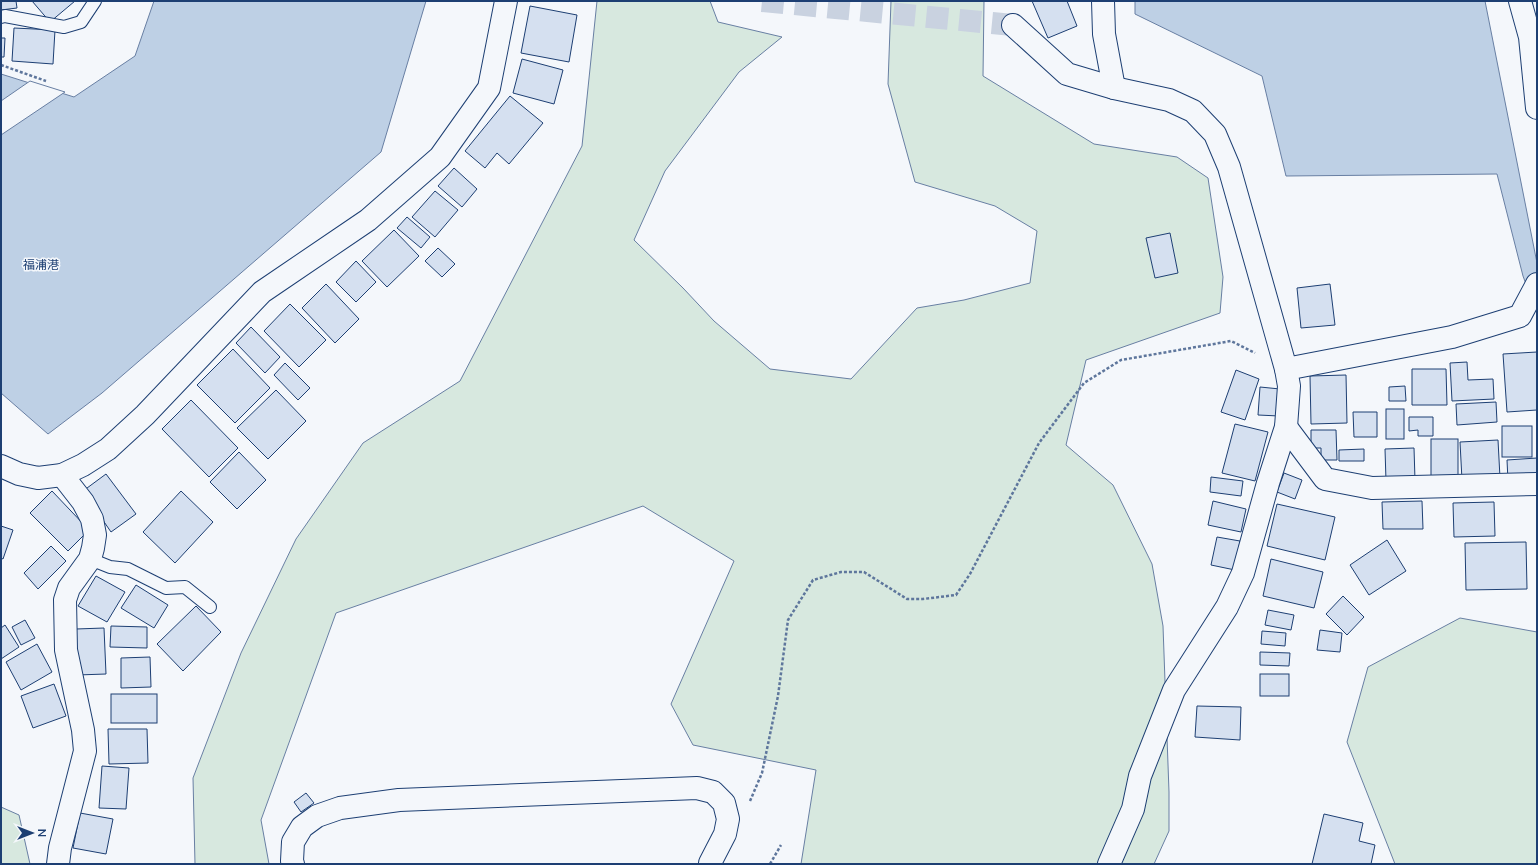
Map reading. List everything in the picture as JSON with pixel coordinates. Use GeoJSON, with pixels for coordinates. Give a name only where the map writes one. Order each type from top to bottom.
{"type":"FeatureCollection","features":[{"type":"Feature","properties":{"kind":"street"},"geometry":{"type":"LineString","coordinates":[[1,466],[18,474],[38,478],[62,475],[83,465],[108,449],[145,415],[262,292],[368,220],[440,157],[489,88],[506,1]]}},
{"type":"Feature","properties":{"kind":"street"},"geometry":{"type":"LineString","coordinates":[[1103,1],[1104,34],[1114,88]]}},
{"type":"Feature","properties":{"kind":"street"},"geometry":{"type":"LineString","coordinates":[[1520,1],[1530,37],[1537,108]]}},
{"type":"Feature","properties":{"kind":"street"},"geometry":{"type":"LineString","coordinates":[[1013,25],[1067,74],[1114,88],[1169,100],[1193,111],[1214,134],[1229,167],[1286,369],[1289,386],[1286,427],[1268,483],[1243,573],[1227,607],[1174,690],[1140,776],[1133,810],[1109,864]]}},
{"type":"Feature","properties":{"kind":"street"},"geometry":{"type":"LineString","coordinates":[[1286,369],[1452,337],[1520,316],[1534,290]]}},
{"type":"Feature","properties":{"kind":"street"},"geometry":{"type":"LineString","coordinates":[[1286,427],[1325,479],[1372,488],[1537,484]]}},
{"type":"Feature","properties":{"kind":"street"},"geometry":{"type":"LineString","coordinates":[[58,864],[60,848],[85,751],[83,730],[66,650],[65,600],[69,588],[90,559],[94,548],[95,535],[92,519],[82,502],[62,475]]}},
{"type":"Feature","properties":{"kind":"street"},"geometry":{"type":"LineString","coordinates":[[293,864],[293,842],[302,827],[317,816],[340,808],[399,800],[697,788],[713,792],[724,803],[728,819],[725,834],[710,863]]}},
{"type":"Feature","properties":{"kind":"lane"},"geometry":{"type":"LineString","coordinates":[[1,17],[5,16],[64,27],[81,22],[96,1]]}},
{"type":"Feature","properties":{"kind":"lane"},"geometry":{"type":"LineString","coordinates":[[90,559],[110,567],[128,569],[166,588],[185,587],[210,607]]}},
{"type":"Feature","properties":{"kind":"path"},"geometry":{"type":"LineString","coordinates":[[1,65],[46,80]]}},
{"type":"Feature","properties":{"kind":"path"},"geometry":{"type":"LineString","coordinates":[[747,807],[762,773],[778,696],[788,620],[813,580],[841,572],[864,572],[907,599],[923,599],[956,595],[970,574],[1039,443],[1084,383],[1121,360],[1231,341],[1286,369]]}},
{"type":"Feature","properties":{"kind":"path"},"geometry":{"type":"LineString","coordinates":[[770,864],[781,845]]}},
{"type":"Feature","properties":{"kind":"shaded area"},"geometry":{"type":"Polygon","coordinates":[[[597,1],[710,1],[718,22],[782,37],[739,72],[665,171],[634,240],[714,321],[770,369],[851,379],[917,308],[964,300],[1030,283],[1037,231],[995,206],[915,182],[888,84],[891,1],[984,1],[983,76],[1094,144],[1177,157],[1208,178],[1223,277],[1220,313],[1086,360],[1066,445],[1113,485],[1152,564],[1163,626],[1169,792],[1169,831],[1154,864],[801,864],[816,770],[693,745],[671,704],[734,561],[643,506],[336,613],[261,820],[269,864],[195,864],[193,778],[241,653],[296,539],[363,443],[460,381],[582,146],[597,1]]]}},
{"type":"Feature","properties":{"kind":"shaded area"},"geometry":{"type":"Polygon","coordinates":[[[1460,618],[1537,632],[1537,864],[1395,864],[1347,742],[1368,667],[1460,618]]]}},
{"type":"Feature","properties":{"kind":"shaded area"},"geometry":{"type":"Polygon","coordinates":[[[1,807],[19,815],[30,864],[1,864],[1,807]]]}},
{"type":"Feature","properties":{"kind":"water"},"geometry":{"type":"Polygon","coordinates":[[[154,1],[426,1],[381,152],[102,393],[48,434],[1,393],[1,74],[74,97],[135,56],[154,1]]]}},
{"type":"Feature","properties":{"kind":"water"},"geometry":{"type":"Polygon","coordinates":[[[1135,1],[1485,1],[1537,263],[1537,314],[1523,276],[1497,174],[1286,176],[1262,76],[1135,14],[1135,1]]]}},
{"type":"Feature","properties":{"kind":"pier"},"geometry":{"type":"Polygon","coordinates":[[[30,81],[65,92],[1,135],[1,101],[30,81]]]}},
{"type":"Feature","properties":{"kind":"building"},"geometry":{"type":"Polygon","coordinates":[[[1,1],[16,1],[17,8],[1,10],[1,1]]]}},
{"type":"Feature","properties":{"kind":"building"},"geometry":{"type":"Polygon","coordinates":[[[32,1],[75,1],[50,22],[32,1]]]}},
{"type":"Feature","properties":{"kind":"building"},"geometry":{"type":"Polygon","coordinates":[[[1032,1],[1067,1],[1077,26],[1048,38],[1032,1]]]}},
{"type":"Feature","properties":{"kind":"building"},"geometry":{"type":"Polygon","coordinates":[[[530,6],[577,15],[569,62],[521,53],[530,6]]]}},
{"type":"Feature","properties":{"kind":"building"},"geometry":{"type":"Polygon","coordinates":[[[14,28],[55,30],[53,64],[12,61],[14,28]]]}},
{"type":"Feature","properties":{"kind":"building"},"geometry":{"type":"Polygon","coordinates":[[[1,38],[5,38],[4,57],[1,57],[1,38]]]}},
{"type":"Feature","properties":{"kind":"building"},"geometry":{"type":"Polygon","coordinates":[[[522,59],[563,70],[554,104],[513,93],[522,59]]]}},
{"type":"Feature","properties":{"kind":"building"},"geometry":{"type":"Polygon","coordinates":[[[510,96],[543,123],[509,164],[497,153],[485,168],[465,151],[510,96]]]}},
{"type":"Feature","properties":{"kind":"building"},"geometry":{"type":"Polygon","coordinates":[[[454,168],[477,189],[462,207],[438,186],[454,168]]]}},
{"type":"Feature","properties":{"kind":"building"},"geometry":{"type":"Polygon","coordinates":[[[435,191],[458,210],[435,237],[412,217],[435,191]]]}},
{"type":"Feature","properties":{"kind":"building"},"geometry":{"type":"Polygon","coordinates":[[[407,217],[430,237],[421,248],[397,228],[407,217]]]}},
{"type":"Feature","properties":{"kind":"building"},"geometry":{"type":"Polygon","coordinates":[[[394,230],[419,256],[387,287],[362,261],[394,230]]]}},
{"type":"Feature","properties":{"kind":"building"},"geometry":{"type":"Polygon","coordinates":[[[1170,233],[1178,273],[1155,278],[1146,238],[1170,233]]]}},
{"type":"Feature","properties":{"kind":"building"},"geometry":{"type":"Polygon","coordinates":[[[438,248],[455,264],[442,277],[425,261],[438,248]]]}},
{"type":"Feature","properties":{"kind":"building"},"geometry":{"type":"Polygon","coordinates":[[[356,261],[376,282],[356,302],[336,282],[356,261]]]}},
{"type":"Feature","properties":{"kind":"building"},"geometry":{"type":"Polygon","coordinates":[[[326,284],[359,319],[335,343],[302,308],[326,284]]]}},
{"type":"Feature","properties":{"kind":"building"},"geometry":{"type":"Polygon","coordinates":[[[1330,284],[1335,325],[1301,328],[1297,288],[1330,284]]]}},
{"type":"Feature","properties":{"kind":"building"},"geometry":{"type":"Polygon","coordinates":[[[290,304],[326,340],[299,367],[264,331],[290,304]]]}},
{"type":"Feature","properties":{"kind":"building"},"geometry":{"type":"Polygon","coordinates":[[[251,327],[280,357],[265,373],[236,343],[251,327]]]}},
{"type":"Feature","properties":{"kind":"building"},"geometry":{"type":"Polygon","coordinates":[[[233,349],[270,388],[235,423],[197,385],[233,349]]]}},
{"type":"Feature","properties":{"kind":"building"},"geometry":{"type":"Polygon","coordinates":[[[1537,352],[1537,410],[1507,412],[1503,354],[1537,352]]]}},
{"type":"Feature","properties":{"kind":"building"},"geometry":{"type":"Polygon","coordinates":[[[1467,362],[1468,380],[1493,379],[1494,399],[1452,401],[1450,363],[1467,362]]]}},
{"type":"Feature","properties":{"kind":"building"},"geometry":{"type":"Polygon","coordinates":[[[285,363],[310,388],[298,400],[274,375],[285,363]]]}},
{"type":"Feature","properties":{"kind":"building"},"geometry":{"type":"Polygon","coordinates":[[[1412,369],[1446,369],[1447,405],[1412,405],[1412,369]]]}},
{"type":"Feature","properties":{"kind":"building"},"geometry":{"type":"Polygon","coordinates":[[[1236,370],[1259,379],[1245,420],[1221,412],[1236,370]]]}},
{"type":"Feature","properties":{"kind":"building"},"geometry":{"type":"Polygon","coordinates":[[[1346,375],[1347,423],[1311,424],[1310,376],[1346,375]]]}},
{"type":"Feature","properties":{"kind":"building"},"geometry":{"type":"Polygon","coordinates":[[[1405,386],[1406,401],[1389,401],[1389,387],[1405,386]]]}},
{"type":"Feature","properties":{"kind":"building"},"geometry":{"type":"Polygon","coordinates":[[[1260,387],[1280,389],[1279,416],[1258,415],[1260,387]]]}},
{"type":"Feature","properties":{"kind":"building"},"geometry":{"type":"Polygon","coordinates":[[[276,390],[306,421],[268,459],[237,428],[276,390]]]}},
{"type":"Feature","properties":{"kind":"building"},"geometry":{"type":"Polygon","coordinates":[[[191,400],[238,448],[209,477],[162,429],[191,400]]]}},
{"type":"Feature","properties":{"kind":"building"},"geometry":{"type":"Polygon","coordinates":[[[1496,402],[1497,422],[1457,425],[1456,404],[1496,402]]]}},
{"type":"Feature","properties":{"kind":"building"},"geometry":{"type":"Polygon","coordinates":[[[1386,409],[1404,409],[1404,439],[1386,439],[1386,409]]]}},
{"type":"Feature","properties":{"kind":"building"},"geometry":{"type":"Polygon","coordinates":[[[1353,412],[1377,412],[1377,437],[1354,437],[1353,412]]]}},
{"type":"Feature","properties":{"kind":"building"},"geometry":{"type":"Polygon","coordinates":[[[1409,417],[1433,417],[1433,436],[1418,436],[1418,430],[1409,431],[1409,417]]]}},
{"type":"Feature","properties":{"kind":"building"},"geometry":{"type":"Polygon","coordinates":[[[1235,424],[1268,432],[1255,481],[1222,473],[1235,424]]]}},
{"type":"Feature","properties":{"kind":"building"},"geometry":{"type":"Polygon","coordinates":[[[1502,426],[1532,426],[1532,457],[1502,457],[1502,426]]]}},
{"type":"Feature","properties":{"kind":"building"},"geometry":{"type":"Polygon","coordinates":[[[1311,430],[1336,430],[1337,460],[1321,460],[1321,448],[1311,448],[1311,430]]]}},
{"type":"Feature","properties":{"kind":"building"},"geometry":{"type":"Polygon","coordinates":[[[1431,439],[1458,439],[1458,481],[1431,481],[1431,439]]]}},
{"type":"Feature","properties":{"kind":"building"},"geometry":{"type":"Polygon","coordinates":[[[1498,440],[1500,478],[1462,480],[1460,442],[1498,440]]]}},
{"type":"Feature","properties":{"kind":"building"},"geometry":{"type":"Polygon","coordinates":[[[1414,448],[1415,480],[1386,481],[1385,449],[1414,448]]]}},
{"type":"Feature","properties":{"kind":"building"},"geometry":{"type":"Polygon","coordinates":[[[1364,449],[1364,461],[1339,461],[1339,450],[1364,449]]]}},
{"type":"Feature","properties":{"kind":"building"},"geometry":{"type":"Polygon","coordinates":[[[239,452],[266,480],[237,509],[210,482],[239,452]]]}},
{"type":"Feature","properties":{"kind":"building"},"geometry":{"type":"Polygon","coordinates":[[[1537,458],[1537,480],[1508,481],[1507,460],[1537,458]]]}},
{"type":"Feature","properties":{"kind":"building"},"geometry":{"type":"Polygon","coordinates":[[[1284,473],[1302,480],[1295,499],[1277,492],[1284,473]]]}},
{"type":"Feature","properties":{"kind":"building"},"geometry":{"type":"Polygon","coordinates":[[[106,474],[136,514],[111,532],[83,491],[106,474]]]}},
{"type":"Feature","properties":{"kind":"building"},"geometry":{"type":"Polygon","coordinates":[[[1211,477],[1243,481],[1241,496],[1210,492],[1211,477]]]}},
{"type":"Feature","properties":{"kind":"building"},"geometry":{"type":"Polygon","coordinates":[[[52,491],[89,530],[68,551],[30,513],[52,491]]]}},
{"type":"Feature","properties":{"kind":"building"},"geometry":{"type":"Polygon","coordinates":[[[181,491],[213,522],[175,563],[143,532],[181,491]]]}},
{"type":"Feature","properties":{"kind":"building"},"geometry":{"type":"Polygon","coordinates":[[[1213,501],[1246,509],[1241,532],[1208,525],[1213,501]]]}},
{"type":"Feature","properties":{"kind":"building"},"geometry":{"type":"Polygon","coordinates":[[[1422,501],[1423,529],[1383,529],[1382,502],[1422,501]]]}},
{"type":"Feature","properties":{"kind":"building"},"geometry":{"type":"Polygon","coordinates":[[[1494,502],[1495,536],[1454,537],[1453,503],[1494,502]]]}},
{"type":"Feature","properties":{"kind":"building"},"geometry":{"type":"Polygon","coordinates":[[[1277,504],[1335,517],[1325,560],[1267,546],[1277,504]]]}},
{"type":"Feature","properties":{"kind":"building"},"geometry":{"type":"Polygon","coordinates":[[[1,526],[13,530],[3,559],[1,558],[1,526]]]}},
{"type":"Feature","properties":{"kind":"building"},"geometry":{"type":"Polygon","coordinates":[[[1217,537],[1240,541],[1235,570],[1211,565],[1217,537]]]}},
{"type":"Feature","properties":{"kind":"building"},"geometry":{"type":"Polygon","coordinates":[[[1387,540],[1406,571],[1369,595],[1350,565],[1387,540]]]}},
{"type":"Feature","properties":{"kind":"building"},"geometry":{"type":"Polygon","coordinates":[[[1526,542],[1527,589],[1466,590],[1465,543],[1526,542]]]}},
{"type":"Feature","properties":{"kind":"building"},"geometry":{"type":"Polygon","coordinates":[[[51,546],[66,561],[38,589],[24,573],[51,546]]]}},
{"type":"Feature","properties":{"kind":"building"},"geometry":{"type":"Polygon","coordinates":[[[1271,559],[1323,572],[1314,608],[1263,596],[1271,559]]]}},
{"type":"Feature","properties":{"kind":"building"},"geometry":{"type":"Polygon","coordinates":[[[96,576],[125,592],[107,622],[78,606],[96,576]]]}},
{"type":"Feature","properties":{"kind":"building"},"geometry":{"type":"Polygon","coordinates":[[[136,585],[168,605],[154,628],[121,608],[136,585]]]}},
{"type":"Feature","properties":{"kind":"building"},"geometry":{"type":"Polygon","coordinates":[[[1343,596],[1364,617],[1347,635],[1326,614],[1343,596]]]}},
{"type":"Feature","properties":{"kind":"building"},"geometry":{"type":"Polygon","coordinates":[[[196,606],[221,632],[183,671],[157,644],[196,606]]]}},
{"type":"Feature","properties":{"kind":"building"},"geometry":{"type":"Polygon","coordinates":[[[1268,610],[1294,615],[1291,630],[1265,625],[1268,610]]]}},
{"type":"Feature","properties":{"kind":"building"},"geometry":{"type":"Polygon","coordinates":[[[25,620],[35,638],[21,645],[12,627],[25,620]]]}},
{"type":"Feature","properties":{"kind":"building"},"geometry":{"type":"Polygon","coordinates":[[[5,625],[19,647],[1,659],[1,628],[5,625]]]}},
{"type":"Feature","properties":{"kind":"building"},"geometry":{"type":"Polygon","coordinates":[[[111,626],[147,627],[147,648],[110,647],[111,626]]]}},
{"type":"Feature","properties":{"kind":"building"},"geometry":{"type":"Polygon","coordinates":[[[104,628],[106,674],[77,675],[76,629],[104,628]]]}},
{"type":"Feature","properties":{"kind":"building"},"geometry":{"type":"Polygon","coordinates":[[[1320,630],[1342,633],[1340,652],[1317,650],[1320,630]]]}},
{"type":"Feature","properties":{"kind":"building"},"geometry":{"type":"Polygon","coordinates":[[[1262,631],[1286,633],[1285,646],[1261,644],[1262,631]]]}},
{"type":"Feature","properties":{"kind":"building"},"geometry":{"type":"Polygon","coordinates":[[[37,644],[52,672],[21,690],[6,662],[37,644]]]}},
{"type":"Feature","properties":{"kind":"building"},"geometry":{"type":"Polygon","coordinates":[[[1260,652],[1290,653],[1289,666],[1260,665],[1260,652]]]}},
{"type":"Feature","properties":{"kind":"building"},"geometry":{"type":"Polygon","coordinates":[[[150,657],[151,687],[121,688],[121,658],[150,657]]]}},
{"type":"Feature","properties":{"kind":"building"},"geometry":{"type":"Polygon","coordinates":[[[1260,674],[1289,674],[1289,696],[1260,696],[1260,674]]]}},
{"type":"Feature","properties":{"kind":"building"},"geometry":{"type":"Polygon","coordinates":[[[54,684],[66,716],[33,728],[21,696],[54,684]]]}},
{"type":"Feature","properties":{"kind":"building"},"geometry":{"type":"Polygon","coordinates":[[[111,694],[157,694],[157,723],[111,723],[111,694]]]}},
{"type":"Feature","properties":{"kind":"building"},"geometry":{"type":"Polygon","coordinates":[[[1197,706],[1241,707],[1240,740],[1195,737],[1197,706]]]}},
{"type":"Feature","properties":{"kind":"building"},"geometry":{"type":"Polygon","coordinates":[[[108,729],[147,729],[148,763],[109,764],[108,729]]]}},
{"type":"Feature","properties":{"kind":"building"},"geometry":{"type":"Polygon","coordinates":[[[102,766],[129,768],[126,809],[99,808],[102,766]]]}},
{"type":"Feature","properties":{"kind":"building"},"geometry":{"type":"Polygon","coordinates":[[[306,793],[314,803],[301,812],[294,802],[306,793]]]}},
{"type":"Feature","properties":{"kind":"building"},"geometry":{"type":"Polygon","coordinates":[[[80,813],[113,819],[106,854],[73,848],[80,813]]]}},
{"type":"Feature","properties":{"kind":"building"},"geometry":{"type":"Polygon","coordinates":[[[1324,814],[1363,823],[1359,841],[1375,845],[1371,864],[1312,864],[1324,814]]]}},
{"type":"Feature","properties":{"kind":"tunnel"},"geometry":{"type":"LineString","coordinates":[[762,1],[1013,25]]}},
{"type":"Feature","properties":{"kind":"district","name":"福浦港"},"geometry":{"type":"Point","coordinates":[41,264]}}]}
